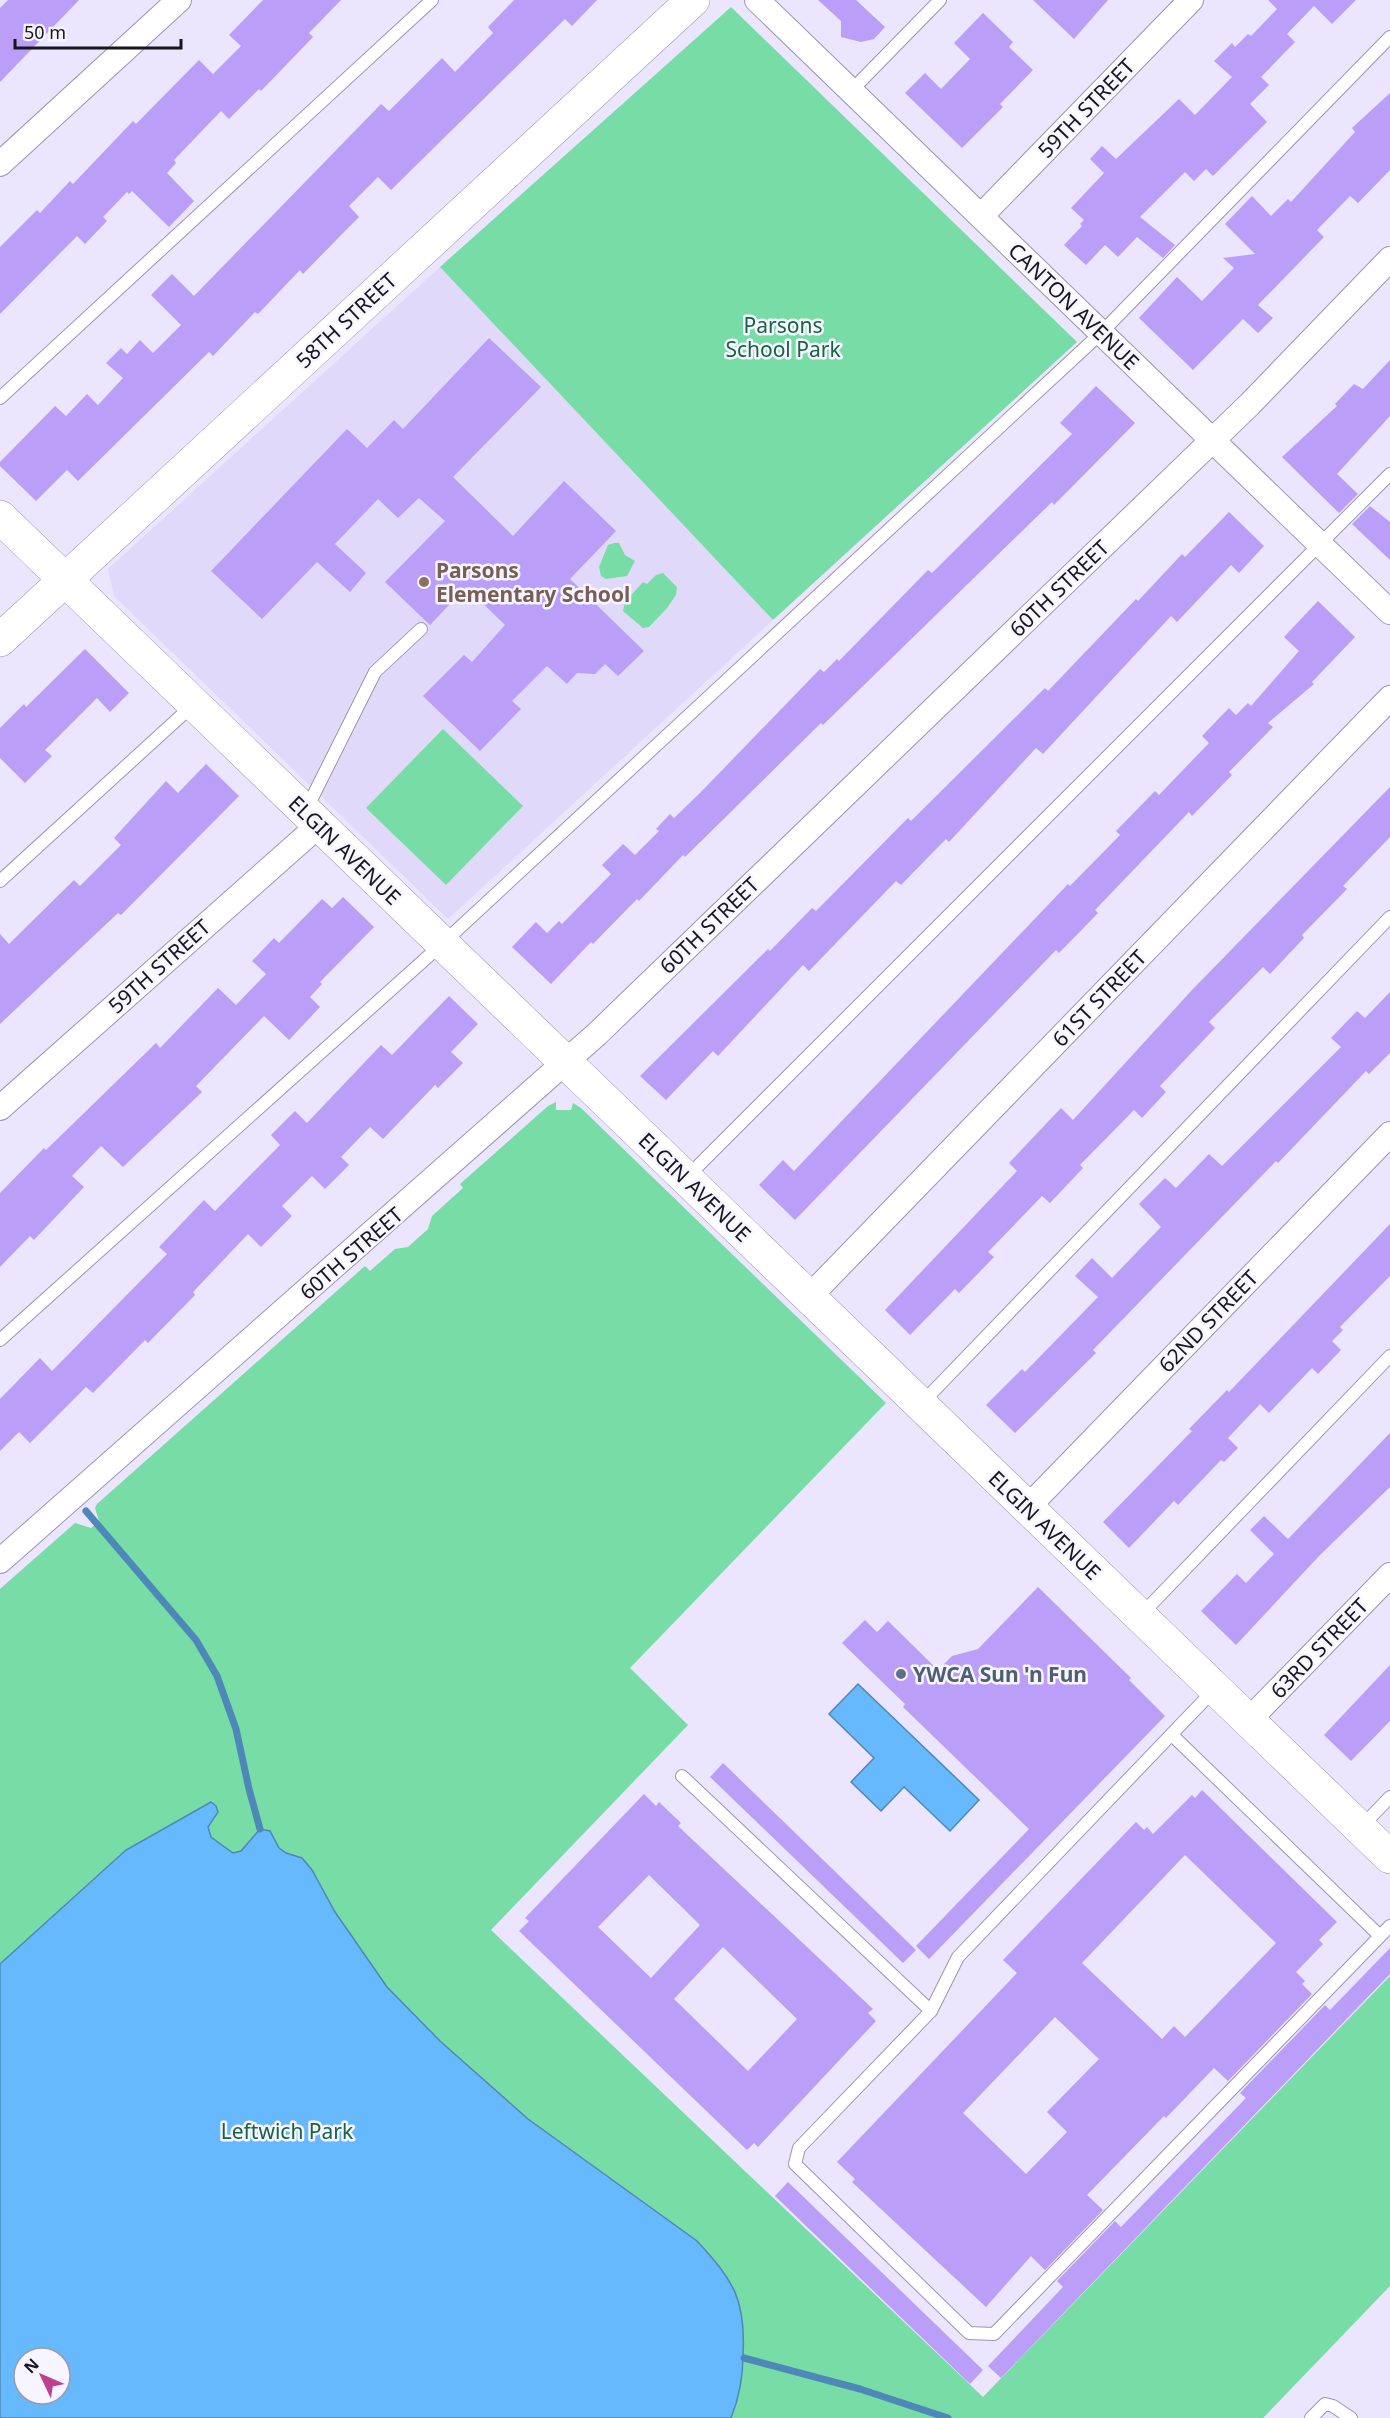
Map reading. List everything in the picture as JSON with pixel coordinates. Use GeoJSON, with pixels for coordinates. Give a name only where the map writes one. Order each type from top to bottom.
{"type":"FeatureCollection","features":[{"type":"Feature","properties":{"kind":"street"},"geometry":{"type":"LineString","coordinates":[[0,164],[179,0]]}},
{"type":"Feature","properties":{"kind":"street","name":"58TH STREET"},"geometry":{"type":"LineString","coordinates":[[0,640],[693,0]]}},
{"type":"Feature","properties":{"kind":"street","name":"CANTON AVENUE"},"geometry":{"type":"LineString","coordinates":[[757,0],[1390,612]]}},
{"type":"Feature","properties":{"kind":"street","name":"59TH STREET"},"geometry":{"type":"LineString","coordinates":[[981,216],[1191,0]]}},
{"type":"Feature","properties":{"kind":"street","name":"60TH STREET"},"geometry":{"type":"LineString","coordinates":[[0,1561],[565,1062],[1213,441],[1390,259]]}},
{"type":"Feature","properties":{"kind":"street","name":"ELGIN AVENUE"},"geometry":{"type":"LineString","coordinates":[[0,517],[1390,1857]]}},
{"type":"Feature","properties":{"kind":"street","name":"61ST STREET"},"geometry":{"type":"LineString","coordinates":[[809,1298],[1390,698]]}},
{"type":"Feature","properties":{"kind":"street","name":"59TH STREET"},"geometry":{"type":"LineString","coordinates":[[0,1108],[312,818]]}},
{"type":"Feature","properties":{"kind":"street","name":"62ND STREET"},"geometry":{"type":"LineString","coordinates":[[1027,1508],[1390,1134]]}},
{"type":"Feature","properties":{"kind":"street","name":"63RD STREET"},"geometry":{"type":"LineString","coordinates":[[1248,1721],[1390,1575]]}},
{"type":"Feature","properties":{"kind":"lane"},"geometry":{"type":"LineString","coordinates":[[0,398],[432,0]]}},
{"type":"Feature","properties":{"kind":"lane"},"geometry":{"type":"LineString","coordinates":[[851,91],[940,0]]}},
{"type":"Feature","properties":{"kind":"lane"},"geometry":{"type":"LineString","coordinates":[[0,1340],[442,944],[1101,333],[1390,38]]}},
{"type":"Feature","properties":{"kind":"lane"},"geometry":{"type":"LineString","coordinates":[[686,1178],[1390,474]]}},
{"type":"Feature","properties":{"kind":"lane"},"geometry":{"type":"LineString","coordinates":[[312,818],[375,672],[421,629]]}},
{"type":"Feature","properties":{"kind":"lane"},"geometry":{"type":"LineString","coordinates":[[0,881],[194,704]]}},
{"type":"Feature","properties":{"kind":"lane"},"geometry":{"type":"LineString","coordinates":[[920,1405],[1390,917]]}},
{"type":"Feature","properties":{"kind":"lane"},"geometry":{"type":"LineString","coordinates":[[1140,1616],[1390,1356]]}},
{"type":"Feature","properties":{"kind":"lane"},"geometry":{"type":"LineString","coordinates":[[1215,1688],[958,1957],[931,2011],[799,2148],[795,2164],[969,2333],[994,2334],[1390,1926]]}},
{"type":"Feature","properties":{"kind":"lane"},"geometry":{"type":"LineString","coordinates":[[1172,1735],[1380,1936]]}},
{"type":"Feature","properties":{"kind":"lane"},"geometry":{"type":"LineString","coordinates":[[682,1776],[931,2011]]}},
{"type":"Feature","properties":{"kind":"lane"},"geometry":{"type":"LineString","coordinates":[[1360,1828],[1390,1797]]}},
{"type":"Feature","properties":{"kind":"lane"},"geometry":{"type":"LineString","coordinates":[[1311,2418],[1324,2404],[1333,2406],[1351,2418]]}},
{"type":"Feature","properties":{"kind":"shaded area","name":"Parsons Elementary School"},"geometry":{"type":"Polygon","coordinates":[[[440,267],[773,620],[448,919],[114,596],[108,569],[440,267]]]}},
{"type":"Feature","properties":{"kind":"green space","name":"Parsons School Park"},"geometry":{"type":"Polygon","coordinates":[[[731,7],[1077,342],[773,620],[440,267],[731,7]]]}},
{"type":"Feature","properties":{"kind":"green space"},"geometry":{"type":"Polygon","coordinates":[[[619,543],[625,555],[635,561],[627,576],[606,579],[601,576],[599,567],[608,545],[619,543]]]}},
{"type":"Feature","properties":{"kind":"green space"},"geometry":{"type":"Polygon","coordinates":[[[663,573],[677,587],[676,595],[649,627],[643,628],[623,611],[625,602],[643,582],[647,584],[656,575],[663,573]]]}},
{"type":"Feature","properties":{"kind":"green space"},"geometry":{"type":"Polygon","coordinates":[[[443,729],[523,806],[446,885],[366,808],[443,729]]]}},
{"type":"Feature","properties":{"kind":"green space","name":"Leftwich Park"},"geometry":{"type":"Polygon","coordinates":[[[556,1102],[556,1110],[571,1110],[573,1103],[581,1108],[886,1403],[630,1668],[688,1725],[491,1930],[983,2397],[1390,1976],[1390,2286],[1263,2418],[0,2418],[0,1589],[75,1523],[91,1528],[99,1521],[95,1508],[97,1504],[365,1266],[370,1271],[395,1249],[408,1247],[428,1229],[432,1216],[463,1188],[460,1184],[548,1106],[556,1102]]]}},
{"type":"Feature","properties":{"kind":"water"},"geometry":{"type":"Polygon","coordinates":[[[858,1684],[979,1800],[950,1831],[904,1787],[881,1811],[851,1782],[874,1758],[829,1714],[858,1684]]]}},
{"type":"Feature","properties":{"kind":"water"},"geometry":{"type":"Polygon","coordinates":[[[211,1802],[216,1806],[218,1812],[208,1827],[211,1837],[233,1853],[241,1851],[260,1829],[270,1831],[279,1848],[302,1858],[312,1870],[335,1912],[387,1987],[440,2041],[528,2119],[697,2241],[720,2268],[735,2292],[742,2320],[742,2371],[731,2418],[0,2418],[0,1964],[126,1850],[211,1802]]]}},
{"type":"Feature","properties":{"kind":"building"},"geometry":{"type":"Polygon","coordinates":[[[8,0],[79,0],[0,82],[0,8],[8,0]]]}},
{"type":"Feature","properties":{"kind":"building"},"geometry":{"type":"Polygon","coordinates":[[[263,0],[341,0],[309,33],[313,37],[261,91],[259,89],[229,119],[221,111],[174,160],[176,163],[167,173],[194,201],[169,227],[132,191],[129,194],[127,192],[103,217],[107,221],[85,244],[77,236],[0,314],[0,247],[37,210],[40,213],[70,181],[73,184],[133,121],[136,124],[199,60],[213,74],[241,46],[229,35],[263,0]]]}},
{"type":"Feature","properties":{"kind":"building"},"geometry":{"type":"Polygon","coordinates":[[[514,0],[597,0],[572,26],[565,19],[391,190],[378,177],[349,206],[359,217],[303,274],[300,270],[213,356],[209,352],[78,481],[67,470],[36,501],[0,466],[0,462],[55,406],[66,416],[87,394],[98,405],[123,378],[106,363],[121,348],[127,354],[140,340],[153,353],[181,325],[151,295],[172,274],[194,296],[381,104],[389,111],[442,58],[455,72],[493,33],[488,27],[514,0]]]}},
{"type":"Feature","properties":{"kind":"building"},"geometry":{"type":"Polygon","coordinates":[[[818,0],[856,0],[885,27],[874,39],[861,42],[841,37],[841,21],[818,0]]]}},
{"type":"Feature","properties":{"kind":"building"},"geometry":{"type":"Polygon","coordinates":[[[1033,0],[1108,0],[1074,39],[1033,0]]]}},
{"type":"Feature","properties":{"kind":"building"},"geometry":{"type":"Polygon","coordinates":[[[1268,0],[1356,0],[1332,24],[1314,6],[1287,34],[1295,42],[1261,77],[1269,85],[1250,104],[1267,122],[1213,176],[1206,169],[1194,181],[1185,172],[1140,217],[1175,245],[1163,258],[1137,237],[1118,257],[1105,245],[1086,265],[1064,245],[1082,226],[1080,224],[1084,220],[1071,208],[1104,173],[1090,159],[1102,146],[1116,159],[1179,99],[1195,115],[1232,77],[1214,61],[1232,43],[1235,47],[1248,34],[1251,36],[1277,9],[1268,0]]]}},
{"type":"Feature","properties":{"kind":"building"},"geometry":{"type":"Polygon","coordinates":[[[983,13],[1013,42],[1009,47],[1033,70],[1000,104],[1003,107],[962,148],[905,93],[925,73],[941,89],[970,59],[954,43],[983,13]]]}},
{"type":"Feature","properties":{"kind":"building"},"geometry":{"type":"Polygon","coordinates":[[[1390,93],[1390,170],[1358,203],[1350,196],[1317,230],[1324,237],[1258,305],[1273,318],[1258,333],[1243,319],[1193,370],[1139,318],[1177,277],[1202,301],[1234,268],[1223,258],[1255,254],[1225,224],[1252,196],[1271,216],[1288,199],[1291,202],[1355,132],[1352,128],[1390,93]]]}},
{"type":"Feature","properties":{"kind":"building"},"geometry":{"type":"Polygon","coordinates":[[[489,338],[541,387],[453,477],[513,536],[564,481],[616,531],[570,579],[644,651],[618,676],[605,664],[595,674],[577,673],[567,684],[547,666],[512,701],[521,709],[480,751],[423,696],[464,655],[472,662],[505,625],[466,587],[430,625],[385,582],[445,521],[419,498],[398,518],[378,499],[335,544],[366,573],[350,592],[317,562],[262,619],[211,571],[347,429],[367,448],[394,420],[403,429],[489,338]]]}},
{"type":"Feature","properties":{"kind":"building"},"geometry":{"type":"Polygon","coordinates":[[[1390,360],[1390,416],[1337,474],[1358,494],[1339,513],[1282,457],[1337,406],[1335,404],[1354,384],[1363,389],[1390,360]]]}},
{"type":"Feature","properties":{"kind":"building"},"geometry":{"type":"Polygon","coordinates":[[[1096,386],[1135,423],[1054,505],[1052,502],[823,725],[821,723],[685,857],[683,855],[639,901],[637,899],[593,944],[591,942],[551,984],[512,947],[536,922],[547,933],[559,921],[562,924],[611,874],[602,865],[623,844],[635,855],[659,831],[656,829],[670,814],[674,818],[700,793],[820,669],[824,672],[837,659],[839,661],[928,570],[932,573],[1072,434],[1060,423],[1096,386]]]}},
{"type":"Feature","properties":{"kind":"building"},"geometry":{"type":"Polygon","coordinates":[[[1370,506],[1390,522],[1390,560],[1352,524],[1370,506]]]}},
{"type":"Feature","properties":{"kind":"building"},"geometry":{"type":"Polygon","coordinates":[[[1229,512],[1264,546],[1239,573],[1231,565],[1177,622],[1171,616],[1043,754],[1036,748],[949,842],[946,839],[901,885],[896,881],[809,971],[803,965],[718,1056],[713,1051],[666,1100],[640,1076],[768,949],[770,951],[812,908],[816,911],[908,818],[911,821],[1045,688],[1048,691],[1136,599],[1138,601],[1182,554],[1185,557],[1229,512]]]}},
{"type":"Feature","properties":{"kind":"building"},"geometry":{"type":"Polygon","coordinates":[[[1318,601],[1355,637],[1312,682],[1314,684],[1268,723],[1273,727],[1229,772],[1232,775],[1192,816],[1189,812],[1095,910],[1098,913],[1059,953],[1056,950],[795,1220],[759,1185],[783,1160],[794,1171],[1068,884],[1070,886],[1120,835],[1116,831],[1155,791],[1159,795],[1209,743],[1202,736],[1229,708],[1236,715],[1248,703],[1251,706],[1299,651],[1284,637],[1318,601]]]}},
{"type":"Feature","properties":{"kind":"building"},"geometry":{"type":"Polygon","coordinates":[[[85,649],[129,693],[110,712],[97,698],[45,750],[52,756],[25,783],[0,758],[0,728],[24,704],[26,707],[85,649]]]}},
{"type":"Feature","properties":{"kind":"building"},"geometry":{"type":"Polygon","coordinates":[[[206,764],[239,796],[121,915],[118,913],[0,1024],[0,934],[9,944],[74,880],[80,886],[121,845],[114,838],[166,781],[178,793],[206,764]]]}},
{"type":"Feature","properties":{"kind":"building"},"geometry":{"type":"Polygon","coordinates":[[[1390,787],[1390,837],[1343,886],[1347,889],[1302,935],[1304,938],[1270,974],[1263,967],[1209,1022],[1215,1028],[1160,1086],[1166,1092],[1142,1118],[1134,1110],[1080,1165],[1083,1168],[1050,1203],[1042,1196],[988,1252],[994,1257],[959,1293],[955,1289],[910,1335],[885,1310],[1017,1171],[1009,1163],[1061,1108],[1073,1120],[1192,990],[1390,787]]]}},
{"type":"Feature","properties":{"kind":"building"},"geometry":{"type":"Polygon","coordinates":[[[343,897],[374,927],[320,982],[322,984],[310,997],[320,1007],[289,1040],[264,1016],[196,1086],[202,1092],[123,1167],[101,1146],[72,1176],[84,1187],[34,1240],[30,1236],[0,1267],[0,1193],[44,1148],[46,1150],[156,1043],[160,1048],[218,988],[236,1005],[266,974],[252,961],[274,938],[279,943],[322,899],[332,908],[343,897]]]}},
{"type":"Feature","properties":{"kind":"building"},"geometry":{"type":"Polygon","coordinates":[[[1390,992],[1390,1053],[1369,1074],[1366,1071],[1278,1163],[1276,1161],[1093,1350],[1096,1353],[1015,1433],[986,1405],[1022,1369],[1025,1372],[1098,1297],[1075,1276],[1092,1258],[1112,1278],[1161,1227],[1139,1204],[1165,1178],[1176,1188],[1209,1154],[1222,1166],[1341,1047],[1331,1038],[1357,1011],[1365,1018],[1390,992]]]}},
{"type":"Feature","properties":{"kind":"building"},"geometry":{"type":"Polygon","coordinates":[[[449,996],[478,1024],[451,1052],[463,1063],[438,1088],[435,1085],[383,1139],[370,1127],[341,1157],[349,1165],[325,1189],[312,1176],[282,1206],[292,1216],[261,1247],[248,1234],[193,1292],[195,1295],[148,1343],[145,1340],[93,1393],[86,1387],[30,1443],[19,1432],[0,1451],[0,1399],[40,1358],[52,1371],[167,1254],[159,1247],[204,1200],[215,1211],[280,1145],[271,1135],[295,1111],[307,1123],[381,1045],[392,1055],[449,996]]]}},
{"type":"Feature","properties":{"kind":"building"},"geometry":{"type":"Polygon","coordinates":[[[1390,1224],[1390,1276],[1340,1327],[1343,1330],[1332,1341],[1341,1350],[1318,1374],[1312,1368],[1269,1413],[1260,1404],[1228,1438],[1238,1448],[1224,1462],[1221,1460],[1178,1505],[1174,1501],[1129,1548],[1103,1522],[1192,1431],[1189,1429],[1227,1390],[1229,1392],[1390,1224]]]}},
{"type":"Feature","properties":{"kind":"building"},"geometry":{"type":"Polygon","coordinates":[[[1390,1433],[1390,1487],[1319,1556],[1236,1645],[1201,1611],[1237,1574],[1246,1583],[1274,1554],[1250,1530],[1264,1516],[1288,1539],[1390,1433]]]}},
{"type":"Feature","properties":{"kind":"building"},"geometry":{"type":"Polygon","coordinates":[[[1038,1587],[1131,1678],[1129,1680],[1165,1716],[929,1959],[916,1946],[1029,1829],[903,1707],[905,1704],[842,1643],[865,1620],[877,1632],[888,1621],[938,1670],[952,1656],[978,1649],[1038,1587]]]}},
{"type":"Feature","properties":{"kind":"building"},"geometry":{"type":"Polygon","coordinates":[[[1390,1665],[1390,1721],[1351,1761],[1324,1735],[1390,1665]]]}},
{"type":"Feature","properties":{"kind":"building"},"geometry":{"type":"Polygon","coordinates":[[[723,1763],[916,1950],[903,1963],[710,1777],[723,1763]]]}},
{"type":"Feature","properties":{"kind":"building"},"geometry":{"type":"Polygon","coordinates":[[[1202,1790],[1337,1922],[1319,1940],[1323,1944],[1296,1972],[1305,1981],[1302,1984],[1312,1994],[1228,2081],[1214,2068],[1166,2118],[1164,2116],[1087,2195],[1103,2210],[1045,2270],[1031,2256],[986,2307],[852,2182],[855,2179],[837,2162],[1017,1973],[1003,1960],[1136,1822],[1144,1830],[1147,1827],[1153,1834],[1192,1795],[1195,1798],[1202,1790]],[[1185,1855],[1082,1963],[1162,2039],[1174,2026],[1185,2037],[1276,1943],[1185,1855]],[[1055,2017],[963,2113],[1026,2174],[1067,2132],[1047,2112],[1099,2059],[1055,2017]]]}},
{"type":"Feature","properties":{"kind":"building"},"geometry":{"type":"Polygon","coordinates":[[[644,1794],[656,1806],[659,1802],[681,1823],[678,1826],[873,2009],[868,2013],[876,2021],[758,2147],[754,2143],[747,2150],[519,1931],[529,1921],[525,1918],[644,1794]],[[649,1875],[598,1927],[651,1978],[700,1925],[649,1875]],[[723,1947],[674,1999],[748,2071],[797,2019],[723,1947]]]}},
{"type":"Feature","properties":{"kind":"building"},"geometry":{"type":"Polygon","coordinates":[[[1390,1948],[1390,1974],[1001,2378],[988,2366],[1063,2287],[1057,2281],[1115,2221],[1121,2227],[1246,2098],[1240,2093],[1325,2005],[1330,2010],[1390,1948]]]}},
{"type":"Feature","properties":{"kind":"building"},"geometry":{"type":"Polygon","coordinates":[[[788,2182],[983,2370],[970,2384],[775,2196],[788,2182]]]}},
{"type":"Feature","properties":{"kind":"waterway"},"geometry":{"type":"LineString","coordinates":[[86,1511],[196,1640],[217,1676],[236,1729],[260,1829]]}},
{"type":"Feature","properties":{"kind":"waterway"},"geometry":{"type":"LineString","coordinates":[[744,2358],[860,2389],[948,2418]]}},
{"type":"Feature","properties":{"kind":"place","name":"Parsons Elementary School"},"geometry":{"type":"Point","coordinates":[424,582]}},
{"type":"Feature","properties":{"kind":"place","name":"YWCA Sun 'n Fun"},"geometry":{"type":"Point","coordinates":[901,1674]}}]}
